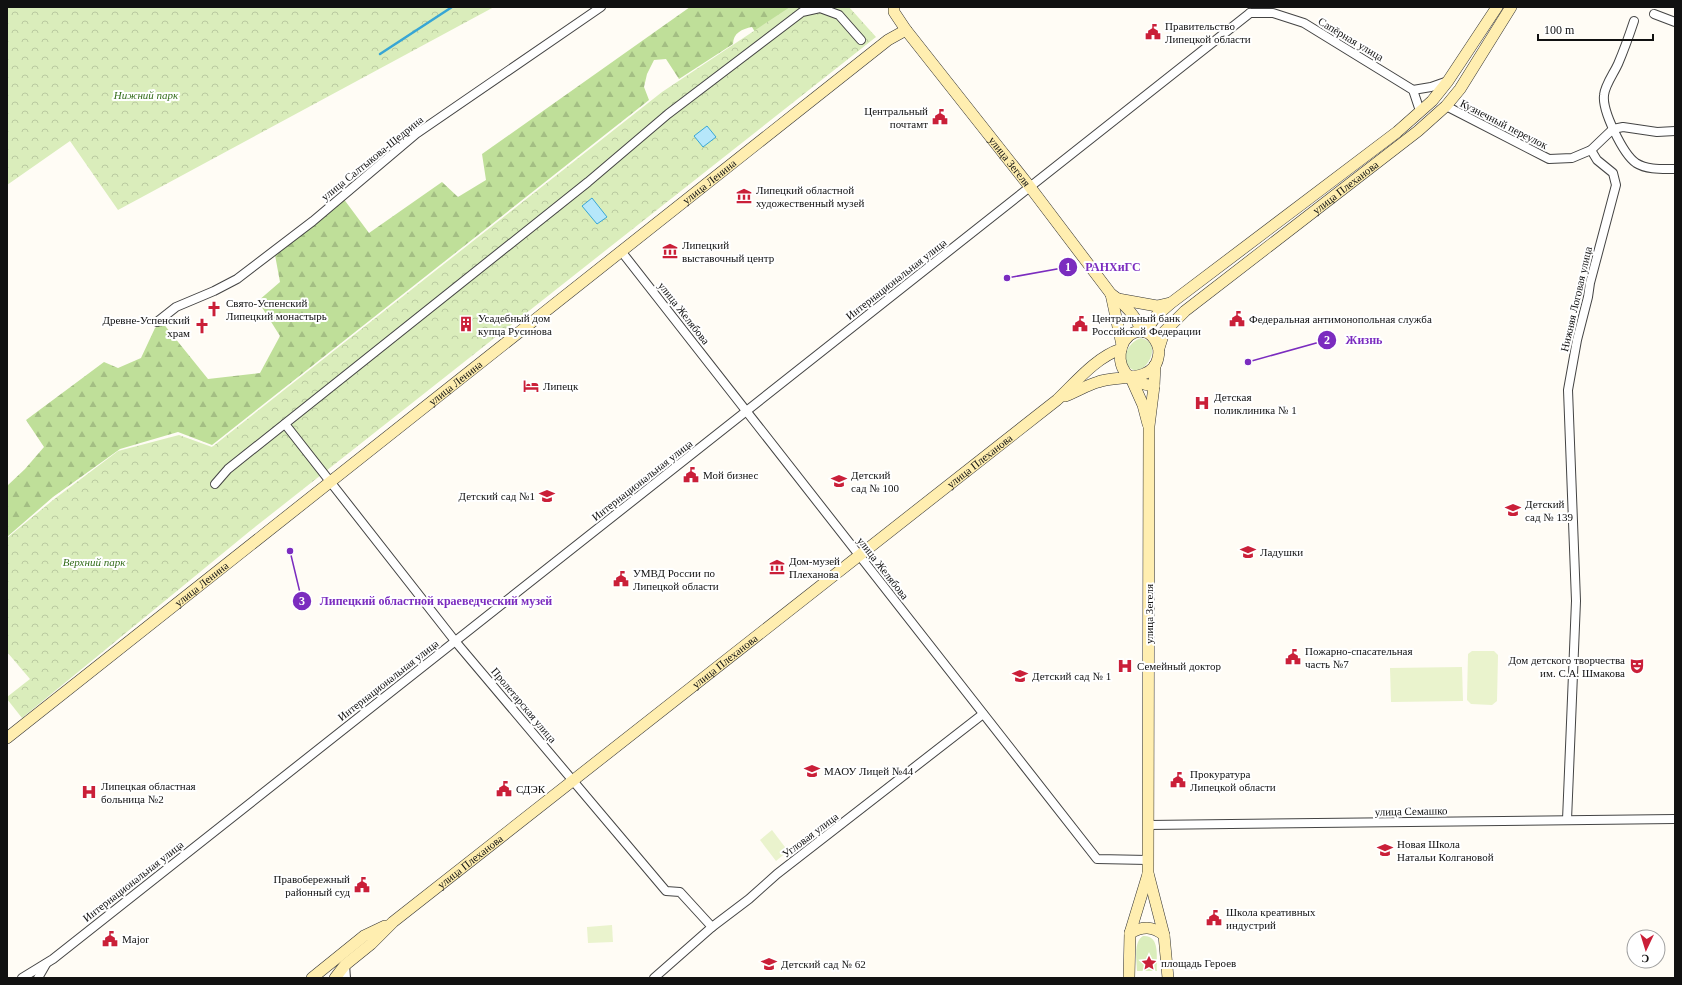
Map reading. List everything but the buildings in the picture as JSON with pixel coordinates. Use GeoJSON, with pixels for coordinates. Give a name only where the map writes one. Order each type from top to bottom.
{"type":"FeatureCollection","features":[{"type":"Feature","properties":{"kind":"main road","name":"улица Зегеля"},"geometry":{"type":"LineString","coordinates":[[894,7],[894,12],[906,30],[1030,187],[1114,297],[1139,324],[1144,332]]}},
{"type":"Feature","properties":{"kind":"main road","name":"улица Плеханова"},"geometry":{"type":"LineString","coordinates":[[1144,332],[1156,316],[1171,303],[1397,132],[1432,100],[1448,81],[1497,7]]}},
{"type":"Feature","properties":{"kind":"main road","name":"улица Плеханова"},"geometry":{"type":"LineString","coordinates":[[1159,348],[1164,332],[1185,311],[1418,131],[1446,106],[1460,89],[1511,7]]}},
{"type":"Feature","properties":{"kind":"main road","name":"улица Ленина"},"geometry":{"type":"LineString","coordinates":[[7,738],[888,40],[906,30]]}},
{"type":"Feature","properties":{"kind":"main road","name":"улица Зегеля"},"geometry":{"type":"LineString","coordinates":[[1114,297],[1121,347]]}},
{"type":"Feature","properties":{"kind":"main road"},"geometry":{"type":"LineString","coordinates":[[1114,297],[1157,306],[1171,303]]}},
{"type":"Feature","properties":{"kind":"main road"},"geometry":{"type":"LineString","coordinates":[[1130,376],[1146,374],[1155,365],[1158,358],[1159,348],[1151,335],[1144,332],[1135,333],[1121,347],[1123,368],[1126,374],[1138,382],[1154,386]]}},
{"type":"Feature","properties":{"kind":"main road","name":"улица Плеханова"},"geometry":{"type":"LineString","coordinates":[[335,978],[345,965],[371,944],[393,922],[1057,400],[1100,360],[1121,347]]}},
{"type":"Feature","properties":{"kind":"main road","name":"улица Зегеля"},"geometry":{"type":"LineString","coordinates":[[1148,873],[1149,426],[1155,365]]}},
{"type":"Feature","properties":{"kind":"main road","name":"улица Зегеля"},"geometry":{"type":"LineString","coordinates":[[1130,376],[1143,405],[1149,426]]}},
{"type":"Feature","properties":{"kind":"main road","name":"улица Плеханова"},"geometry":{"type":"LineString","coordinates":[[1057,400],[1098,382],[1130,376]]}},
{"type":"Feature","properties":{"kind":"main road"},"geometry":{"type":"LineString","coordinates":[[1123,978],[1130,933],[1148,873]]}},
{"type":"Feature","properties":{"kind":"main road"},"geometry":{"type":"LineString","coordinates":[[1148,873],[1164,935],[1168,978]]}},
{"type":"Feature","properties":{"kind":"main road","name":"улица Плеханова"},"geometry":{"type":"LineString","coordinates":[[312,978],[364,936],[393,922]]}},
{"type":"Feature","properties":{"kind":"main road"},"geometry":{"type":"LineString","coordinates":[[1130,933],[1138,928],[1148,927],[1157,929],[1164,935]]}},
{"type":"Feature","properties":{"kind":"main road"},"geometry":{"type":"LineString","coordinates":[[1128,952],[1129,978]]}},
{"type":"Feature","properties":{"kind":"main road"},"geometry":{"type":"LineString","coordinates":[[326,978],[329,965]]}},
{"type":"Feature","properties":{"kind":"street","name":"улица Салтыкова-Щедрина"},"geometry":{"type":"LineString","coordinates":[[157,322],[176,308],[203,297],[237,280],[313,221],[416,134],[508,73],[601,7]]}},
{"type":"Feature","properties":{"kind":"street"},"geometry":{"type":"LineString","coordinates":[[215,484],[228,469],[588,182],[668,114],[802,12],[820,8],[839,15],[861,40]]}},
{"type":"Feature","properties":{"kind":"street","name":"Сапёрная улица"},"geometry":{"type":"LineString","coordinates":[[1248,10],[1273,13],[1304,23],[1413,90]]}},
{"type":"Feature","properties":{"kind":"street","name":"Интернациональная улица"},"geometry":{"type":"LineString","coordinates":[[47,964],[1030,187],[1248,10]]}},
{"type":"Feature","properties":{"kind":"street"},"geometry":{"type":"LineString","coordinates":[[1654,14],[1675,22]]}},
{"type":"Feature","properties":{"kind":"street"},"geometry":{"type":"LineString","coordinates":[[1634,21],[1604,94],[1605,111],[1626,152],[1636,163],[1652,169],[1675,169]]}},
{"type":"Feature","properties":{"kind":"street"},"geometry":{"type":"LineString","coordinates":[[1420,111],[1413,90],[1431,87],[1448,81]]}},
{"type":"Feature","properties":{"kind":"street","name":"Кузнечный переулок"},"geometry":{"type":"LineString","coordinates":[[1446,106],[1549,159],[1572,158],[1591,150],[1613,129]]}},
{"type":"Feature","properties":{"kind":"street"},"geometry":{"type":"LineString","coordinates":[[1613,129],[1623,128],[1657,132],[1675,131]]}},
{"type":"Feature","properties":{"kind":"street","name":"Нижняя Логовая улица"},"geometry":{"type":"LineString","coordinates":[[1567,820],[1576,601],[1568,390],[1590,283],[1616,185],[1613,173],[1597,160],[1591,150]]}},
{"type":"Feature","properties":{"kind":"street","name":"улица Желябова"},"geometry":{"type":"LineString","coordinates":[[621,251],[1097,859],[1148,860]]}},
{"type":"Feature","properties":{"kind":"street","name":"Пролетарская улица"},"geometry":{"type":"LineString","coordinates":[[285,424],[456,641],[666,891],[680,892],[712,927]]}},
{"type":"Feature","properties":{"kind":"street","name":"Угловая улица"},"geometry":{"type":"LineString","coordinates":[[654,978],[712,927],[749,899],[777,874],[983,714]]}},
{"type":"Feature","properties":{"kind":"street","name":"улица Семашко"},"geometry":{"type":"LineString","coordinates":[[1148,824],[1675,819]]}},
{"type":"Feature","properties":{"kind":"street"},"geometry":{"type":"LineString","coordinates":[[22,978],[47,964]]}},
{"type":"Feature","properties":{"kind":"street"},"geometry":{"type":"LineString","coordinates":[[38,978],[47,964]]}},
{"type":"Feature","properties":{"kind":"street"},"geometry":{"type":"LineString","coordinates":[[45,978],[47,964]]}},
{"type":"Feature","properties":{"kind":"street"},"geometry":{"type":"LineString","coordinates":[[345,965],[346,978]]}},
{"type":"Feature","properties":{"kind":"green space","name":"Нижний парк"},"geometry":{"type":"Polygon","coordinates":[[[7,7],[494,7],[118,210],[70,141],[7,185],[7,7]]]}},
{"type":"Feature","properties":{"kind":"green space"},"geometry":{"type":"Polygon","coordinates":[[[690,7],[791,7],[755,32],[752,27],[739,32],[733,40],[733,44],[679,79],[666,59],[654,60],[647,74],[644,87],[649,100],[212,445],[178,432],[120,449],[53,497],[7,537],[7,486],[25,469],[44,447],[26,420],[104,362],[118,368],[141,358],[155,328],[162,322],[208,379],[260,373],[280,336],[258,301],[280,282],[275,255],[343,198],[369,233],[442,182],[458,197],[486,180],[482,154],[690,7]]]}},
{"type":"Feature","properties":{"kind":"green space","name":"Верхний парк"},"geometry":{"type":"Polygon","coordinates":[[[790,7],[849,7],[876,37],[250,531],[22,718],[7,699],[7,697],[30,679],[7,652],[7,538],[53,500],[118,451],[179,435],[212,447],[662,92],[790,7]]]}},
{"type":"Feature","properties":{"kind":"green space"},"geometry":{"type":"Polygon","coordinates":[[[1141,338],[1148,342],[1152,347],[1152,354],[1145,366],[1139,370],[1133,370],[1126,362],[1126,353],[1130,345],[1141,338]]]}},
{"type":"Feature","properties":{"kind":"green space"},"geometry":{"type":"Polygon","coordinates":[[[1472,651],[1494,651],[1498,655],[1497,701],[1492,705],[1471,704],[1467,700],[1468,654],[1472,651]]]}},
{"type":"Feature","properties":{"kind":"green space"},"geometry":{"type":"Polygon","coordinates":[[[1462,667],[1463,701],[1391,702],[1390,668],[1462,667]]]}},
{"type":"Feature","properties":{"kind":"green space"},"geometry":{"type":"Polygon","coordinates":[[[772,830],[788,851],[776,861],[760,840],[772,830]]]}},
{"type":"Feature","properties":{"kind":"green space"},"geometry":{"type":"Polygon","coordinates":[[[612,925],[613,942],[588,943],[587,927],[612,925]]]}},
{"type":"Feature","properties":{"kind":"green space"},"geometry":{"type":"Polygon","coordinates":[[[1143,936],[1153,939],[1155,943],[1157,954],[1157,971],[1137,971],[1137,947],[1143,936]]]}},
{"type":"Feature","properties":{"kind":"water"},"geometry":{"type":"Polygon","coordinates":[[[707,126],[716,137],[703,147],[694,136],[707,126]]]}},
{"type":"Feature","properties":{"kind":"water"},"geometry":{"type":"Polygon","coordinates":[[[592,198],[607,217],[597,224],[582,206],[592,198]]]}},
{"type":"Feature","properties":{"kind":"waterway"},"geometry":{"type":"LineString","coordinates":[[380,54],[452,7]]}},
{"type":"Feature","properties":{"kind":"place","name":"Правительство Липецкой области"},"geometry":{"type":"Point","coordinates":[1153,32]}},
{"type":"Feature","properties":{"kind":"place","name":"Центральный почтамт"},"geometry":{"type":"Point","coordinates":[940,117]}},
{"type":"Feature","properties":{"kind":"place","name":"Липецкий областной художественный музей"},"geometry":{"type":"Point","coordinates":[744,196]}},
{"type":"Feature","properties":{"kind":"place","name":"Липецкий выставочный центр"},"geometry":{"type":"Point","coordinates":[670,251]}},
{"type":"Feature","properties":{"kind":"place","name":"РАНХиГС"},"geometry":{"type":"Point","coordinates":[1007,278]}},
{"type":"Feature","properties":{"kind":"place","name":"Свято-Успенский Липецкий монастырь"},"geometry":{"type":"Point","coordinates":[214,309]}},
{"type":"Feature","properties":{"kind":"place","name":"Федеральная антимонопольная служба"},"geometry":{"type":"Point","coordinates":[1237,319]}},
{"type":"Feature","properties":{"kind":"place","name":"Усадебный дом купца Русинова"},"geometry":{"type":"Point","coordinates":[466,324]}},
{"type":"Feature","properties":{"kind":"place","name":"Центральный банк Российской Федерации"},"geometry":{"type":"Point","coordinates":[1080,324]}},
{"type":"Feature","properties":{"kind":"place","name":"Древне-Успенский храм"},"geometry":{"type":"Point","coordinates":[202,326]}},
{"type":"Feature","properties":{"kind":"place","name":"Жизнь"},"geometry":{"type":"Point","coordinates":[1248,362]}},
{"type":"Feature","properties":{"kind":"place","name":"Липецк"},"geometry":{"type":"Point","coordinates":[531,386]}},
{"type":"Feature","properties":{"kind":"place","name":"Детская поликлиника № 1"},"geometry":{"type":"Point","coordinates":[1202,403]}},
{"type":"Feature","properties":{"kind":"place","name":"Мой бизнес"},"geometry":{"type":"Point","coordinates":[691,475]}},
{"type":"Feature","properties":{"kind":"place","name":"Детский сад № 100"},"geometry":{"type":"Point","coordinates":[839,481]}},
{"type":"Feature","properties":{"kind":"place","name":"Детский сад №1"},"geometry":{"type":"Point","coordinates":[547,496]}},
{"type":"Feature","properties":{"kind":"place","name":"Детский сад № 139"},"geometry":{"type":"Point","coordinates":[1513,510]}},
{"type":"Feature","properties":{"kind":"place","name":"Липецкий областной краеведческий музей"},"geometry":{"type":"Point","coordinates":[290,551]}},
{"type":"Feature","properties":{"kind":"place","name":"Ладушки"},"geometry":{"type":"Point","coordinates":[1248,552]}},
{"type":"Feature","properties":{"kind":"place","name":"Дом-музей Плеханова"},"geometry":{"type":"Point","coordinates":[777,567]}},
{"type":"Feature","properties":{"kind":"place","name":"УМВД России по Липецкой области"},"geometry":{"type":"Point","coordinates":[621,579]}},
{"type":"Feature","properties":{"kind":"place","name":"Пожарно-спасательная часть №7"},"geometry":{"type":"Point","coordinates":[1293,657]}},
{"type":"Feature","properties":{"kind":"place","name":"Семейный доктор"},"geometry":{"type":"Point","coordinates":[1125,666]}},
{"type":"Feature","properties":{"kind":"place","name":"Дом детского творчества им. С.А. Шмакова"},"geometry":{"type":"Point","coordinates":[1637,666]}},
{"type":"Feature","properties":{"kind":"place","name":"Детский сад № 1"},"geometry":{"type":"Point","coordinates":[1020,676]}},
{"type":"Feature","properties":{"kind":"place","name":"МАОУ Лицей №44"},"geometry":{"type":"Point","coordinates":[812,771]}},
{"type":"Feature","properties":{"kind":"place","name":"Прокуратура Липецкой области"},"geometry":{"type":"Point","coordinates":[1178,780]}},
{"type":"Feature","properties":{"kind":"place","name":"СДЭК"},"geometry":{"type":"Point","coordinates":[504,789]}},
{"type":"Feature","properties":{"kind":"place","name":"Липецкая областная больница №2"},"geometry":{"type":"Point","coordinates":[89,792]}},
{"type":"Feature","properties":{"kind":"place","name":"Новая Школа Натальи Колгановой"},"geometry":{"type":"Point","coordinates":[1385,850]}},
{"type":"Feature","properties":{"kind":"place","name":"Правобережный районный суд"},"geometry":{"type":"Point","coordinates":[362,885]}},
{"type":"Feature","properties":{"kind":"place","name":"Школа креативных индустрий"},"geometry":{"type":"Point","coordinates":[1214,918]}},
{"type":"Feature","properties":{"kind":"place","name":"Major"},"geometry":{"type":"Point","coordinates":[110,939]}},
{"type":"Feature","properties":{"kind":"place","name":"площадь Героев"},"geometry":{"type":"Point","coordinates":[1149,963]}},
{"type":"Feature","properties":{"kind":"place","name":"Детский сад № 62"},"geometry":{"type":"Point","coordinates":[769,964]}}]}
